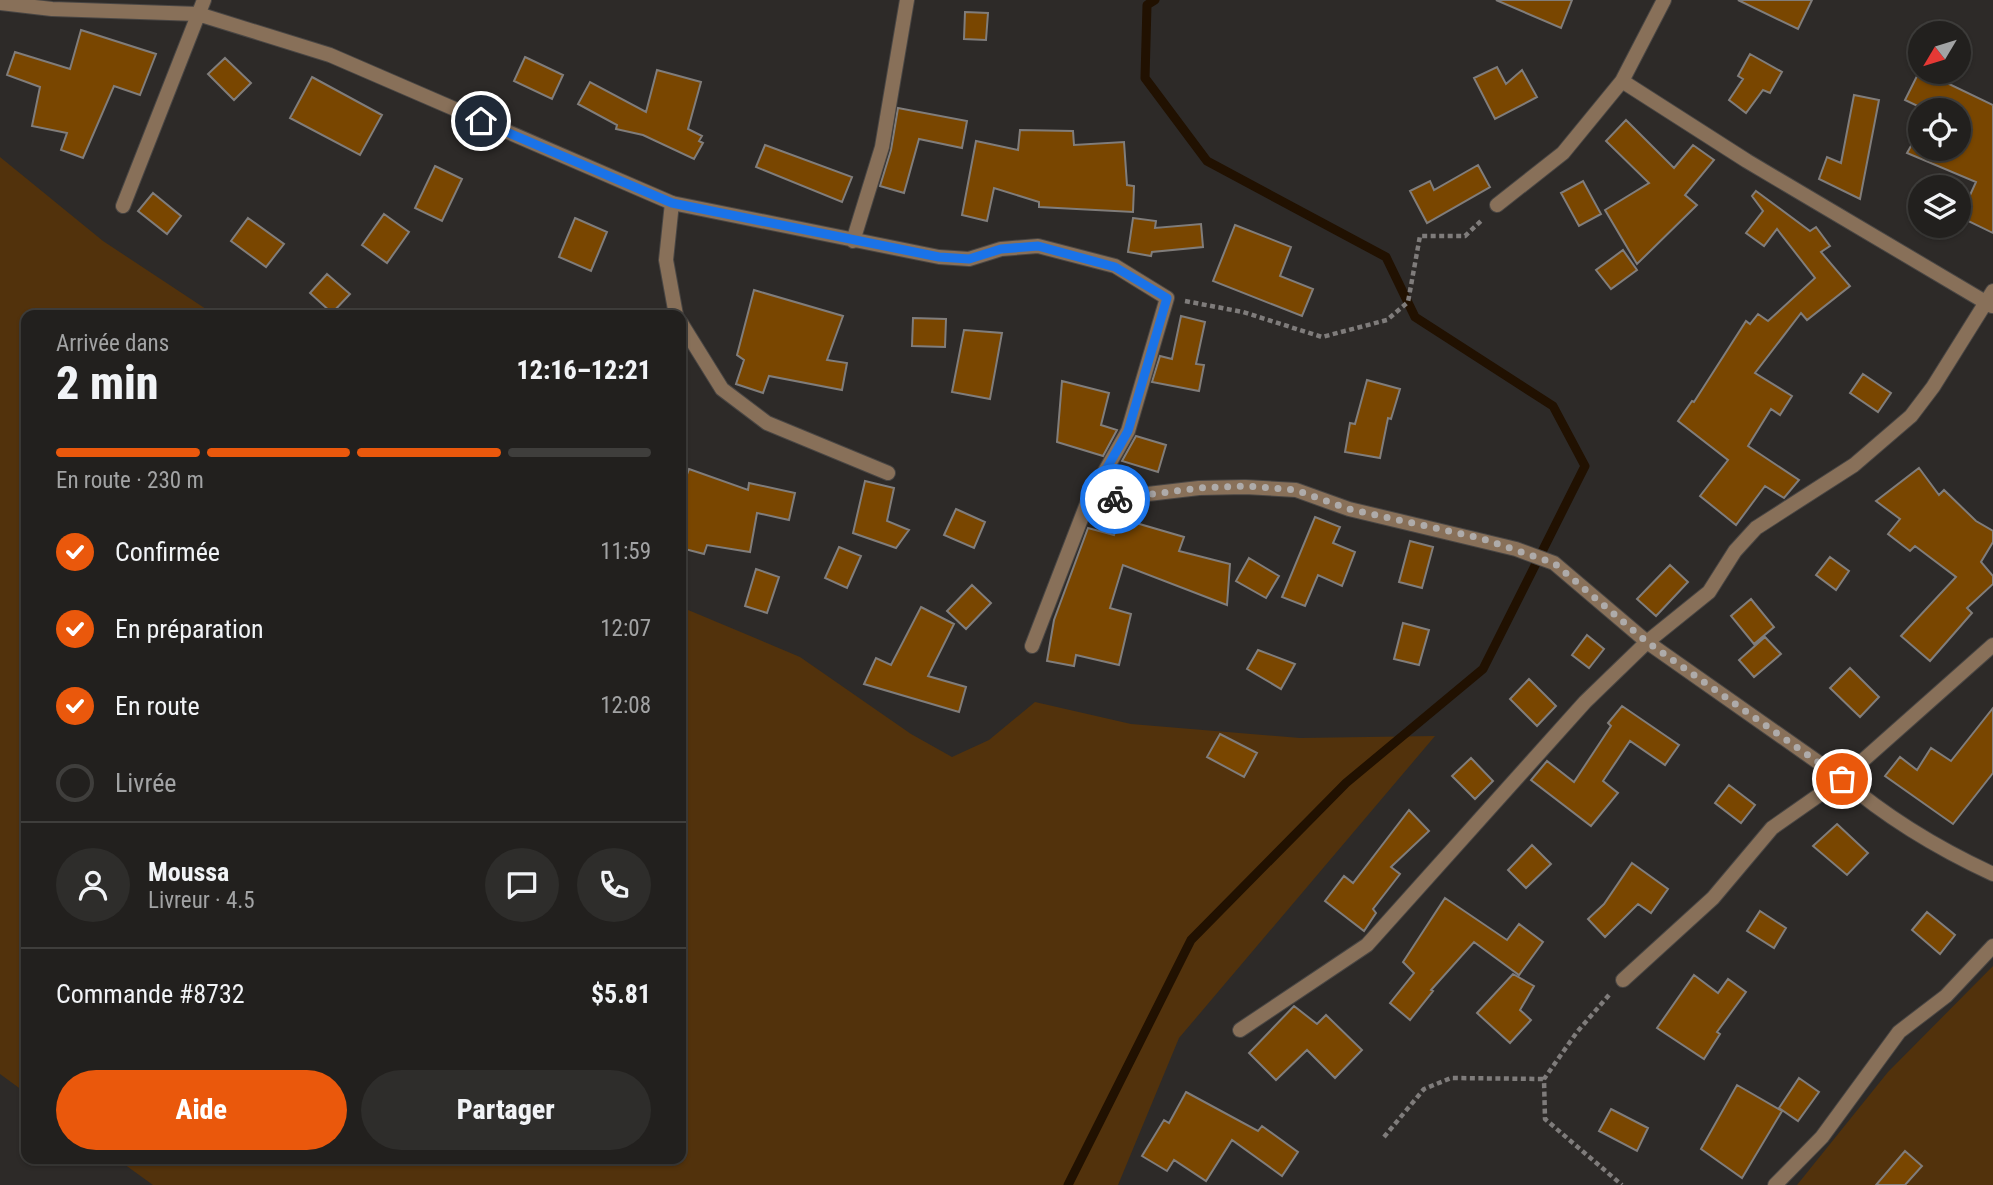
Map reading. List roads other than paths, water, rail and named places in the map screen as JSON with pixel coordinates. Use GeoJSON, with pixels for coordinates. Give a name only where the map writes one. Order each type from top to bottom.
{"type":"FeatureCollection","features":[{"type":"Feature","properties":{"kind":"street"},"geometry":{"type":"LineString","coordinates":[[122,206],[204,0]]}},
{"type":"Feature","properties":{"kind":"street"},"geometry":{"type":"LineString","coordinates":[[853,240],[882,147],[907,0]]}},
{"type":"Feature","properties":{"kind":"street"},"geometry":{"type":"LineString","coordinates":[[1497,205],[1563,153],[1622,81],[1664,0]]}},
{"type":"Feature","properties":{"kind":"street"},"geometry":{"type":"LineString","coordinates":[[0,3],[52,9],[198,14],[330,55],[672,203],[939,257],[969,259],[1001,249],[1038,246],[1115,267],[1167,298],[1128,431],[1088,501],[1032,646]]}},
{"type":"Feature","properties":{"kind":"street"},"geometry":{"type":"LineString","coordinates":[[1622,81],[1989,306]]}},
{"type":"Feature","properties":{"kind":"street"},"geometry":{"type":"LineString","coordinates":[[672,203],[666,260],[675,310]]}},
{"type":"Feature","properties":{"kind":"street"},"geometry":{"type":"LineString","coordinates":[[1240,1030],[1367,945],[1585,702],[1647,642],[1709,592],[1735,551],[1755,528],[1854,465],[1911,416],[1989,306],[1993,291]]}},
{"type":"Feature","properties":{"kind":"street"},"geometry":{"type":"LineString","coordinates":[[686,331],[722,389],[767,423],[888,473]]}},
{"type":"Feature","properties":{"kind":"street"},"geometry":{"type":"LineString","coordinates":[[1088,501],[1199,488],[1245,486],[1296,490],[1349,509],[1468,536],[1554,563],[1647,642],[1842,779],[1870,803],[1956,857],[1993,873]]}},
{"type":"Feature","properties":{"kind":"street"},"geometry":{"type":"LineString","coordinates":[[1623,980],[1713,898],[1772,828],[1842,779],[1993,645]]}},
{"type":"Feature","properties":{"kind":"street"},"geometry":{"type":"LineString","coordinates":[[1775,1185],[1822,1137],[1899,1032],[1946,996],[1993,946]]}},
{"type":"Feature","properties":{"kind":"waterway"},"geometry":{"type":"LineString","coordinates":[[1068,1185],[1191,940],[1346,783],[1483,669],[1585,466],[1553,406],[1415,317],[1386,257],[1207,161],[1145,78],[1147,5],[1155,0]]}}]}
